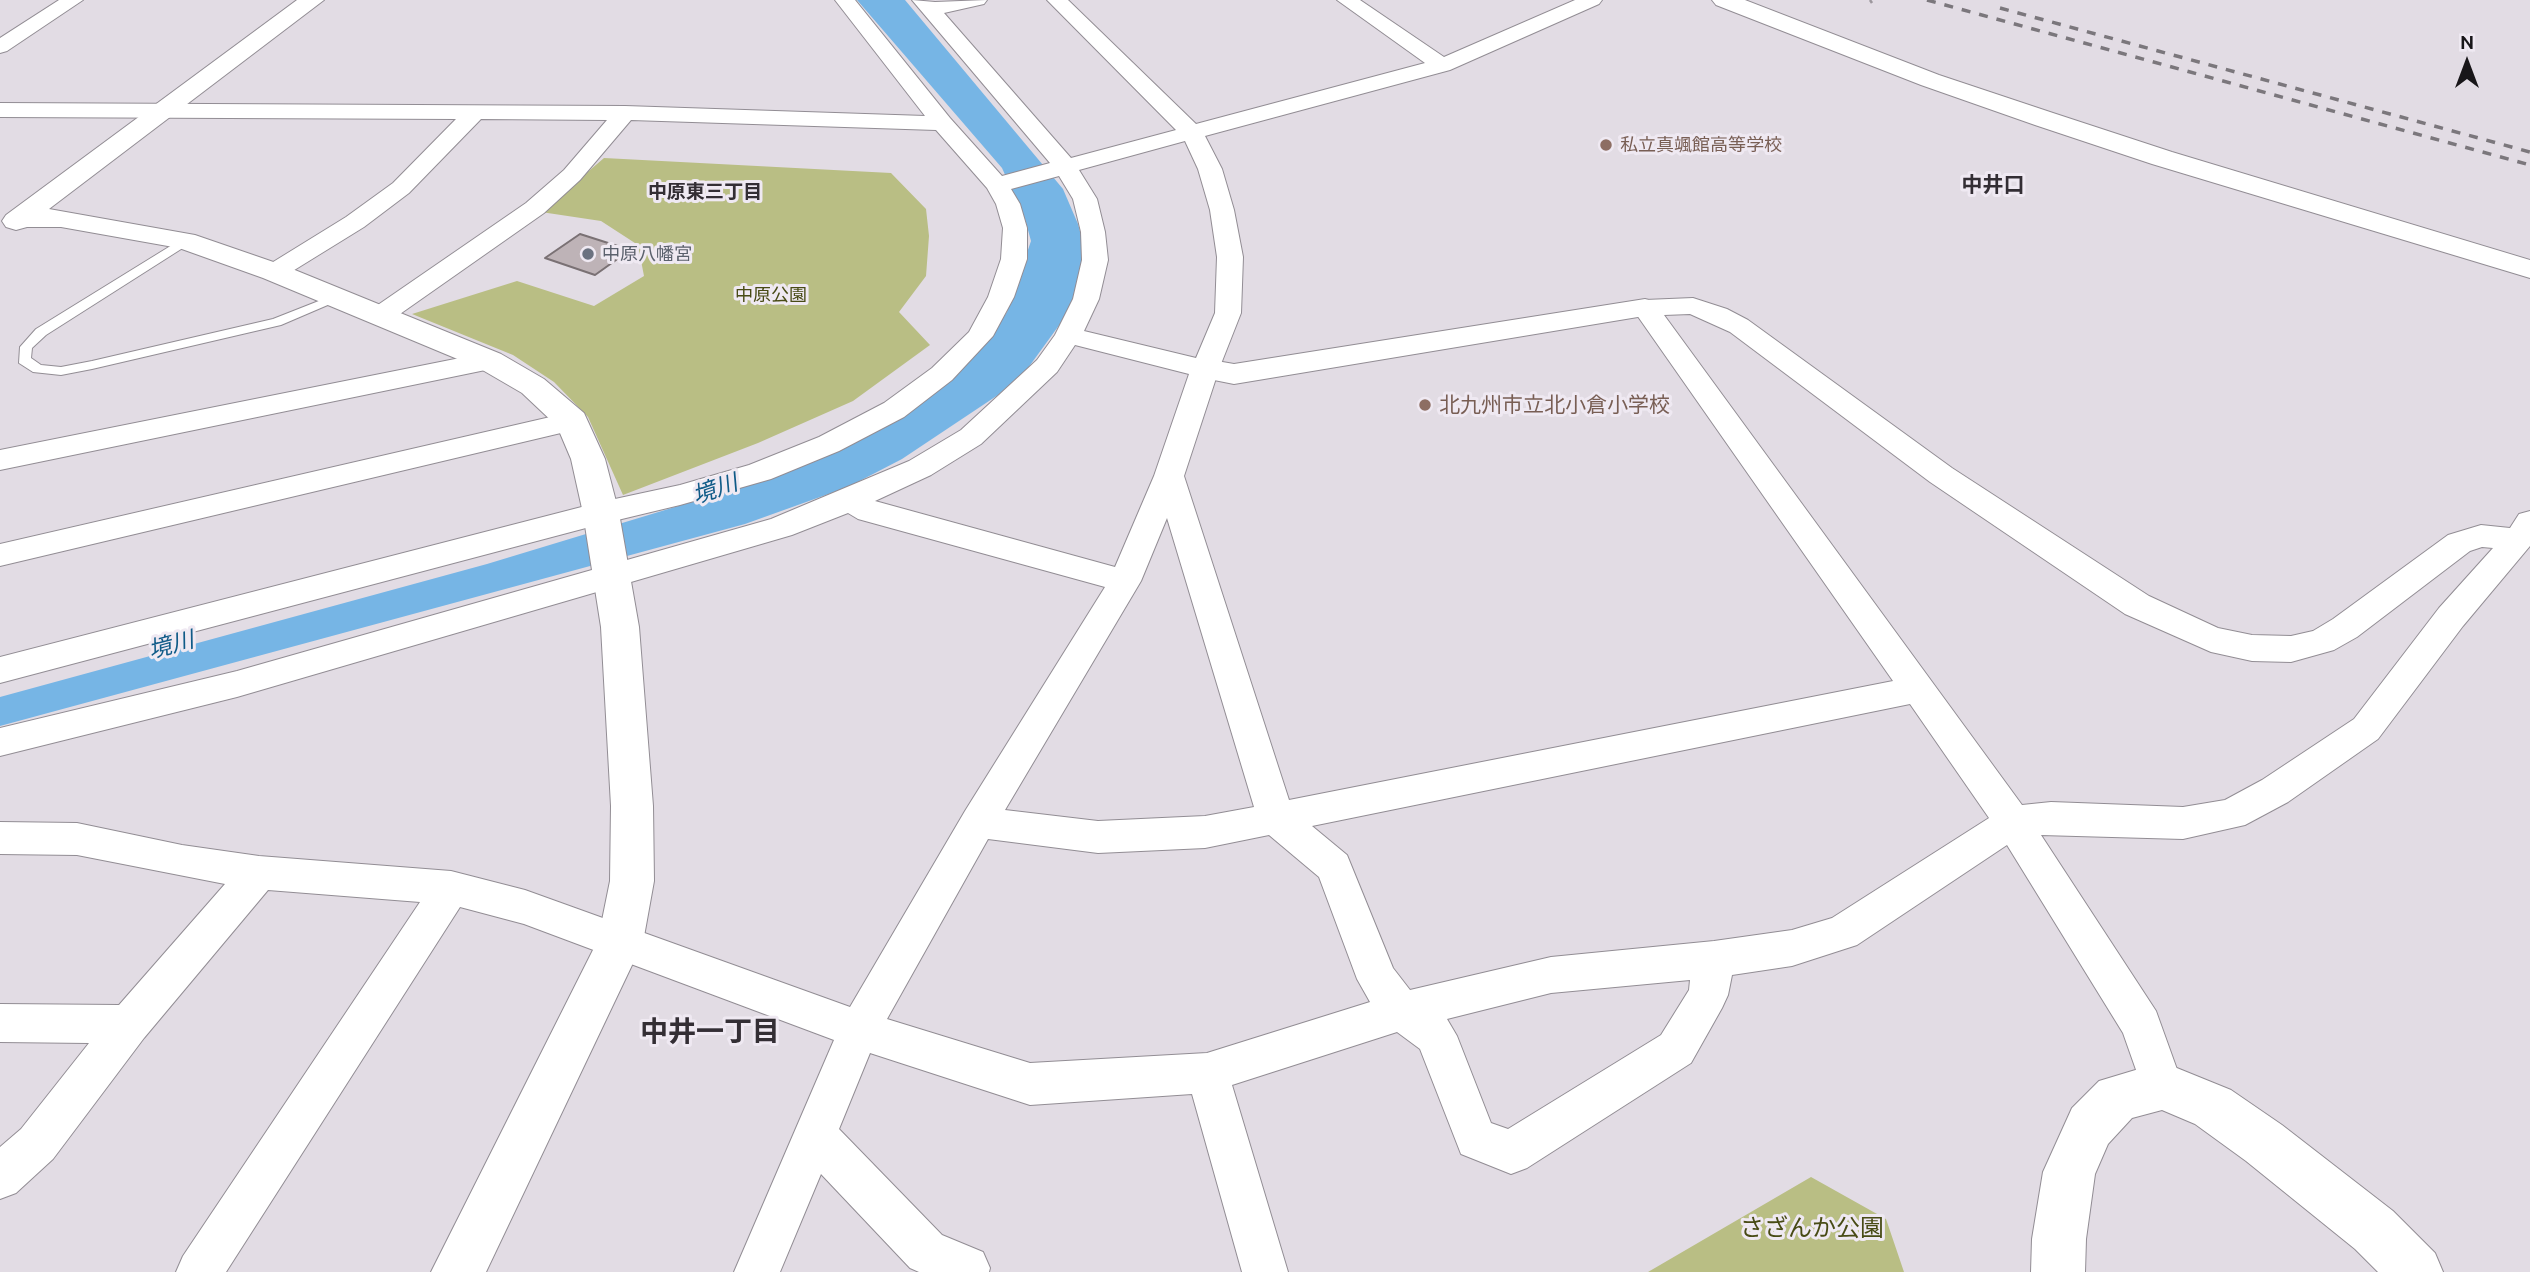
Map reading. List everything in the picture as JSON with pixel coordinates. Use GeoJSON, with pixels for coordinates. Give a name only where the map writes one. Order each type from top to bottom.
{"type":"FeatureCollection","features":[{"type":"Feature","properties":{"kind":"street"},"geometry":{"type":"LineString","coordinates":[[36,0],[71,1]]}},
{"type":"Feature","properties":{"kind":"street"},"geometry":{"type":"LineString","coordinates":[[7,223],[166,111],[312,0]]}},
{"type":"Feature","properties":{"kind":"street"},"geometry":{"type":"LineString","coordinates":[[0,670],[602,517],[760,472],[829,444],[894,410],[942,374],[980,336],[1001,297],[1014,259],[1014,228],[1008,204],[1000,184],[942,123],[845,0]]}},
{"type":"Feature","properties":{"kind":"street"},"geometry":{"type":"LineString","coordinates":[[927,5],[977,0]]}},
{"type":"Feature","properties":{"kind":"street"},"geometry":{"type":"LineString","coordinates":[[757,1272],[859,1030],[978,822],[1125,581],[1169,476],[1205,369],[1228,313],[1230,257],[1222,210],[1210,169],[1192,133],[1056,0]]}},
{"type":"Feature","properties":{"kind":"street"},"geometry":{"type":"LineString","coordinates":[[1353,4],[1380,0]]}},
{"type":"Feature","properties":{"kind":"street"},"geometry":{"type":"LineString","coordinates":[[1000,184],[1442,65],[1592,0]]}},
{"type":"Feature","properties":{"kind":"street"},"geometry":{"type":"LineString","coordinates":[[1724,0],[2044,120],[2530,269]]}},
{"type":"Feature","properties":{"kind":"street"},"geometry":{"type":"LineString","coordinates":[[1757,0],[1947,72],[2104,125],[2530,254]]}},
{"type":"Feature","properties":{"kind":"street"},"geometry":{"type":"LineString","coordinates":[[0,47],[71,1]]}},
{"type":"Feature","properties":{"kind":"street"},"geometry":{"type":"LineString","coordinates":[[1353,4],[1442,65]]}},
{"type":"Feature","properties":{"kind":"street"},"geometry":{"type":"LineString","coordinates":[[0,743],[237,684],[610,572],[781,527],[850,500],[919,468],[971,437],[1013,401],[1047,366],[1068,335],[1086,299],[1095,260],[1093,232],[1084,199],[927,5]]}},
{"type":"Feature","properties":{"kind":"street"},"geometry":{"type":"LineString","coordinates":[[0,110],[625,113],[942,123]]}},
{"type":"Feature","properties":{"kind":"street"},"geometry":{"type":"LineString","coordinates":[[274,272],[355,222],[401,188],[475,112]]}},
{"type":"Feature","properties":{"kind":"street"},"geometry":{"type":"LineString","coordinates":[[381,315],[535,208],[572,175],[625,113]]}},
{"type":"Feature","properties":{"kind":"street"},"geometry":{"type":"LineString","coordinates":[[7,223],[61,218],[185,241],[274,272],[490,360],[533,386],[572,421],[588,459],[602,517],[620,627],[632,806],[632,881],[620,942],[458,1272]]}},
{"type":"Feature","properties":{"kind":"street"},"geometry":{"type":"LineString","coordinates":[[1068,335],[1234,374],[1645,308],[1693,306],[1718,314],[1739,326],[1941,475],[2102,582],[2160,617],[2211,639],[2252,648],[2291,649],[2322,641],[2345,628],[2459,543],[2524,531]]}},
{"type":"Feature","properties":{"kind":"street"},"geometry":{"type":"LineString","coordinates":[[1645,308],[2013,822],[2141,1025],[2162,1086]]}},
{"type":"Feature","properties":{"kind":"street"},"geometry":{"type":"LineString","coordinates":[[0,460],[490,360]]}},
{"type":"Feature","properties":{"kind":"street"},"geometry":{"type":"LineString","coordinates":[[0,555],[572,421]]}},
{"type":"Feature","properties":{"kind":"street"},"geometry":{"type":"LineString","coordinates":[[1169,476],[1276,818],[1334,867],[1377,979],[1402,1011],[1436,1036],[1476,1139],[1510,1152],[1676,1049],[1708,995],[1714,960]]}},
{"type":"Feature","properties":{"kind":"street"},"geometry":{"type":"LineString","coordinates":[[850,500],[869,511],[1125,581]]}},
{"type":"Feature","properties":{"kind":"street"},"geometry":{"type":"LineString","coordinates":[[0,838],[78,839],[182,861],[259,873],[451,888],[525,907],[859,1030],[1030,1084],[1208,1073],[1402,1011],[1550,975],[1714,960],[1792,948],[1843,933],[2013,822],[2051,818],[2183,823],[2232,814],[2276,791],[2366,729],[2451,617],[2524,531]]}},
{"type":"Feature","properties":{"kind":"street"},"geometry":{"type":"LineString","coordinates":[[978,822],[1098,838],[1205,832],[1919,689]]}},
{"type":"Feature","properties":{"kind":"street"},"geometry":{"type":"LineString","coordinates":[[0,1177],[37,1144],[129,1024],[259,873]]}},
{"type":"Feature","properties":{"kind":"street"},"geometry":{"type":"LineString","coordinates":[[199,1272],[451,888]]}},
{"type":"Feature","properties":{"kind":"street"},"geometry":{"type":"LineString","coordinates":[[0,1023],[129,1024]]}},
{"type":"Feature","properties":{"kind":"street"},"geometry":{"type":"LineString","coordinates":[[1208,1073],[1265,1272]]}},
{"type":"Feature","properties":{"kind":"street"},"geometry":{"type":"LineString","coordinates":[[2058,1272],[2059,1239],[2069,1172],[2090,1126],[2118,1098],[2162,1086],[2213,1107],[2264,1143],[2374,1230],[2416,1272]]}},
{"type":"Feature","properties":{"kind":"street"},"geometry":{"type":"LineString","coordinates":[[814,1135],[926,1252],[967,1268]]}},
{"type":"Feature","properties":{"kind":"lane"},"geometry":{"type":"LineString","coordinates":[[185,241],[41,332],[26,347],[24,360],[38,369],[61,371],[92,365],[277,322],[338,298]]}},
{"type":"Feature","properties":{"kind":"green space","name":"中原公園"},"geometry":{"type":"Polygon","coordinates":[[[604,158],[891,173],[926,209],[929,236],[926,276],[899,312],[930,345],[853,401],[758,443],[623,495],[588,417],[554,382],[513,355],[412,314],[517,281],[594,306],[644,276],[638,245],[601,221],[541,212],[604,158]]]}},
{"type":"Feature","properties":{"kind":"green space","name":"さざんか公園"},"geometry":{"type":"Polygon","coordinates":[[[1811,1177],[1886,1219],[1904,1272],[1648,1272],[1811,1177]]]}},
{"type":"Feature","properties":{"kind":"water"},"geometry":{"type":"Polygon","coordinates":[[[857,0],[905,0],[1063,189],[1078,224],[1084,246],[1077,289],[1068,313],[1028,368],[998,395],[902,459],[848,487],[745,524],[0,726],[0,697],[487,564],[764,480],[990,337],[1007,312],[1031,241],[1025,219],[1002,168],[857,0]]]}},
{"type":"Feature","properties":{"kind":"building","name":"中原八幡宮"},"geometry":{"type":"Polygon","coordinates":[[[580,234],[630,250],[595,275],[545,258],[580,234]]]}},
{"type":"Feature","properties":{"kind":"railway"},"geometry":{"type":"LineString","coordinates":[[1927,0],[2530,165]]}},
{"type":"Feature","properties":{"kind":"railway"},"geometry":{"type":"LineString","coordinates":[[2000,8],[2530,152]]}},
{"type":"Feature","properties":{"kind":"place","name":"私立真颯館高等学校"},"geometry":{"type":"Point","coordinates":[1606,145]}},
{"type":"Feature","properties":{"kind":"place","name":"中原八幡宮"},"geometry":{"type":"Point","coordinates":[588,254]}},
{"type":"Feature","properties":{"kind":"place","name":"北九州市立北小倉小学校"},"geometry":{"type":"Point","coordinates":[1425,405]}},
{"type":"Feature","properties":{"kind":"district","name":"中井口"},"geometry":{"type":"Point","coordinates":[1993,185]}},
{"type":"Feature","properties":{"kind":"district","name":"中原東三丁目"},"geometry":{"type":"Point","coordinates":[705,192]}},
{"type":"Feature","properties":{"kind":"district","name":"中井一丁目"},"geometry":{"type":"Point","coordinates":[710,1032]}},
{"type":"Feature","properties":{"kind":"water label","name":"境川"},"geometry":{"type":"Point","coordinates":[715,489]}},
{"type":"Feature","properties":{"kind":"water label","name":"境川"},"geometry":{"type":"Point","coordinates":[171,645]}}]}
